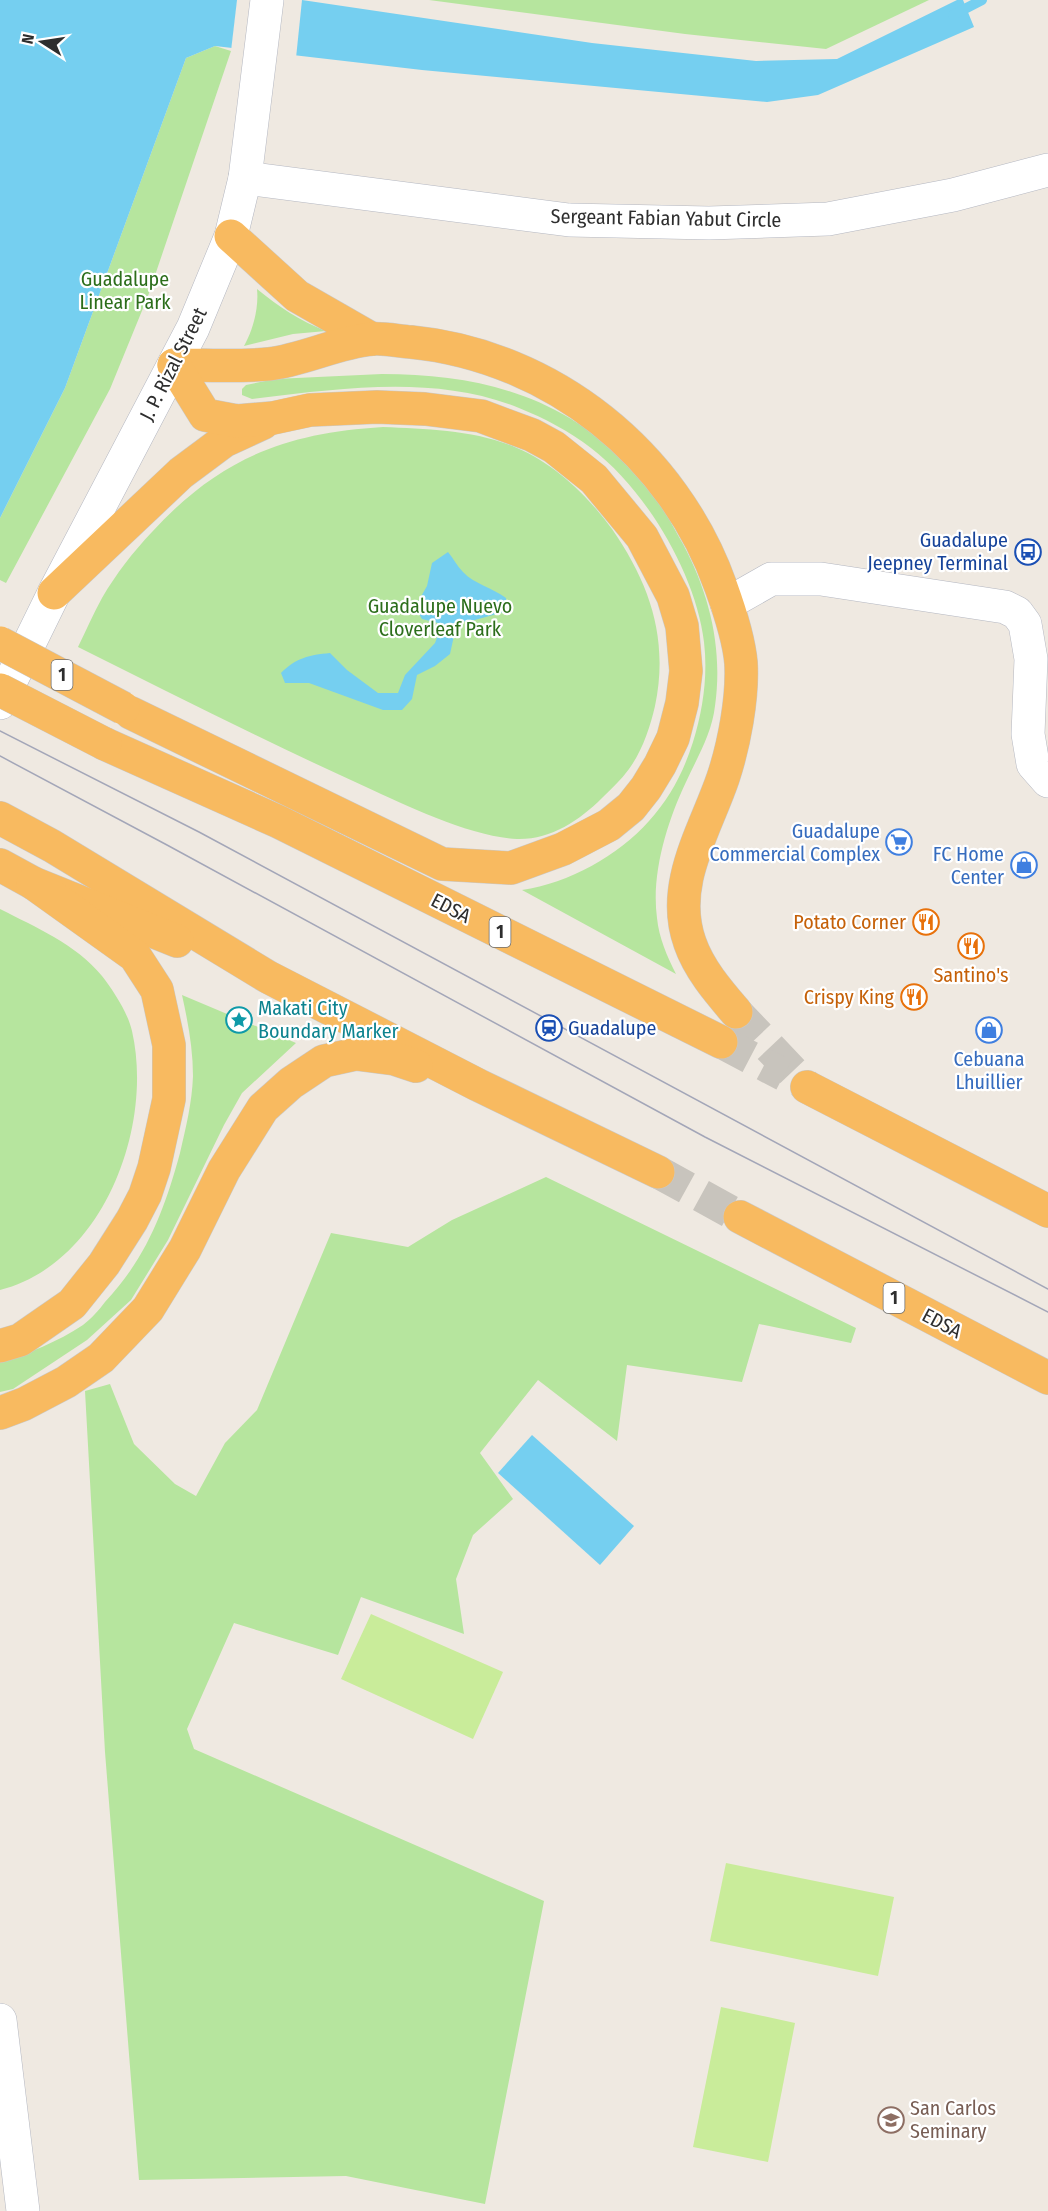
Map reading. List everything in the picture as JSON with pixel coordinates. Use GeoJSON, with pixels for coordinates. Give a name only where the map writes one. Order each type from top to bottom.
{"type":"FeatureCollection","features":[{"type":"Feature","properties":{"kind":"highway"},"geometry":{"type":"LineString","coordinates":[[231,236],[297,296],[372,339]]}},
{"type":"Feature","properties":{"kind":"highway"},"geometry":{"type":"LineString","coordinates":[[174,365],[270,364],[372,339],[450,348],[488,358],[525,372],[560,391],[593,412],[624,437],[651,466],[676,497],[714,566],[727,604],[741,662],[738,713],[724,776],[688,872],[684,886],[683,911],[695,957],[717,990],[736,1012]]}},
{"type":"Feature","properties":{"kind":"highway"},"geometry":{"type":"LineString","coordinates":[[127,710],[442,864],[511,868],[563,849],[609,825],[631,807],[660,765],[673,738],[682,703],[686,671],[682,626],[673,596],[642,537],[594,479],[554,447],[532,435],[481,416],[425,409],[377,407],[310,410],[273,418],[237,421],[205,415],[174,365]]}},
{"type":"Feature","properties":{"kind":"highway"},"geometry":{"type":"LineString","coordinates":[[54,593],[181,473],[224,441],[273,418]]}},
{"type":"Feature","properties":{"kind":"highway","name":"EDSA"},"geometry":{"type":"LineString","coordinates":[[0,643],[127,710],[279,822]]}},
{"type":"Feature","properties":{"kind":"highway","name":"EDSA"},"geometry":{"type":"LineString","coordinates":[[0,690],[105,744],[279,822],[721,1042]]}},
{"type":"Feature","properties":{"kind":"highway"},"geometry":{"type":"LineString","coordinates":[[0,818],[52,846],[268,978]]}},
{"type":"Feature","properties":{"kind":"highway"},"geometry":{"type":"LineString","coordinates":[[19,875],[268,978],[658,1172]]}},
{"type":"Feature","properties":{"kind":"highway"},"geometry":{"type":"LineString","coordinates":[[0,1346],[20,1340],[72,1304],[121,1238],[145,1195],[154,1168],[169,1099],[169,1045],[157,990],[135,956],[19,875]]}},
{"type":"Feature","properties":{"kind":"highway"},"geometry":{"type":"LineString","coordinates":[[0,1413],[24,1404],[66,1382],[101,1358],[148,1310],[180,1258],[224,1170],[263,1108],[291,1083],[324,1061],[356,1054],[395,1059],[478,1084]]}},
{"type":"Feature","properties":{"kind":"highway"},"geometry":{"type":"LineString","coordinates":[[807,1086],[1048,1211]]}},
{"type":"Feature","properties":{"kind":"highway","name":"EDSA"},"geometry":{"type":"LineString","coordinates":[[740,1217],[1048,1378]]}},
{"type":"Feature","properties":{"kind":"highway"},"geometry":{"type":"LineString","coordinates":[[0,1323],[72,1304]]}},
{"type":"Feature","properties":{"kind":"street","name":"J. P. Rizal Street"},"geometry":{"type":"LineString","coordinates":[[0,703],[54,593],[193,328],[231,236],[245,178],[267,0]]}},
{"type":"Feature","properties":{"kind":"street","name":"Sergeant Fabian Yabut Circle"},"geometry":{"type":"LineString","coordinates":[[245,178],[569,220],[709,223],[828,219],[953,195],[1048,170]]}},
{"type":"Feature","properties":{"kind":"street"},"geometry":{"type":"LineString","coordinates":[[727,604],[771,579],[821,579],[1005,607],[1017,613],[1025,624],[1031,659],[1028,734],[1033,764],[1048,781]]}},
{"type":"Feature","properties":{"kind":"street"},"geometry":{"type":"LineString","coordinates":[[0,2020],[23,2211]]}},
{"type":"Feature","properties":{"kind":"green space"},"geometry":{"type":"Polygon","coordinates":[[[429,0],[929,0],[826,49],[685,34],[429,0]]]}},
{"type":"Feature","properties":{"kind":"green space","name":"Guadalupe Linear Park"},"geometry":{"type":"Polygon","coordinates":[[[215,46],[231,51],[148,296],[110,389],[6,583],[0,580],[0,518],[65,388],[186,58],[215,46]]]}},
{"type":"Feature","properties":{"kind":"green space"},"geometry":{"type":"Polygon","coordinates":[[[257,289],[290,313],[326,331],[293,334],[244,346],[255,319],[257,289]]]}},
{"type":"Feature","properties":{"kind":"green space"},"geometry":{"type":"Polygon","coordinates":[[[382,374],[450,378],[482,384],[514,393],[573,420],[600,439],[646,483],[683,544],[701,583],[712,623],[716,643],[717,685],[711,726],[667,831],[656,884],[658,925],[664,947],[676,974],[522,890],[575,874],[623,846],[657,812],[681,774],[700,718],[705,667],[704,642],[699,616],[691,589],[679,562],[649,510],[631,486],[611,466],[574,436],[519,408],[456,391],[423,388],[358,388],[252,399],[242,395],[242,389],[246,385],[275,379],[382,374]]]}},
{"type":"Feature","properties":{"kind":"green space","name":"Guadalupe Nuevo Cloverleaf Park"},"geometry":{"type":"Polygon","coordinates":[[[383,427],[485,437],[531,455],[557,472],[581,493],[612,529],[637,570],[653,613],[658,635],[659,681],[651,723],[638,755],[623,777],[584,814],[552,833],[517,839],[460,827],[401,803],[294,753],[78,647],[102,598],[138,547],[177,507],[202,486],[228,468],[256,454],[284,444],[347,430],[383,427]]]}},
{"type":"Feature","properties":{"kind":"green space"},"geometry":{"type":"Polygon","coordinates":[[[0,909],[68,945],[102,976],[120,1002],[130,1024],[137,1069],[135,1108],[127,1148],[113,1187],[93,1222],[67,1252],[36,1275],[0,1290],[0,909]]]}},
{"type":"Feature","properties":{"kind":"green space"},"geometry":{"type":"Polygon","coordinates":[[[182,995],[296,1043],[242,1093],[168,1240],[131,1300],[87,1340],[13,1389],[0,1392],[0,1363],[53,1342],[86,1323],[120,1285],[152,1232],[180,1153],[191,1096],[192,1056],[182,995]]]}},
{"type":"Feature","properties":{"kind":"green space"},"geometry":{"type":"Polygon","coordinates":[[[546,1177],[856,1328],[851,1343],[759,1324],[742,1382],[627,1365],[617,1441],[538,1380],[480,1453],[513,1499],[473,1535],[456,1579],[464,1634],[361,1597],[338,1655],[234,1623],[187,1729],[194,1749],[544,1901],[485,2204],[346,2176],[139,2180],[105,1752],[85,1391],[110,1384],[134,1444],[175,1484],[196,1496],[225,1443],[257,1410],[331,1233],[408,1247],[452,1220],[546,1177]]]}},
{"type":"Feature","properties":{"kind":"green space"},"geometry":{"type":"Polygon","coordinates":[[[371,1614],[503,1672],[473,1739],[341,1679],[371,1614]]]}},
{"type":"Feature","properties":{"kind":"green space"},"geometry":{"type":"Polygon","coordinates":[[[726,1863],[894,1897],[878,1976],[710,1941],[726,1863]]]}},
{"type":"Feature","properties":{"kind":"green space"},"geometry":{"type":"Polygon","coordinates":[[[721,2007],[795,2023],[768,2162],[693,2147],[721,2007]]]}},
{"type":"Feature","properties":{"kind":"water"},"geometry":{"type":"Polygon","coordinates":[[[0,0],[302,0],[592,43],[756,61],[837,59],[957,0],[963,0],[974,27],[818,95],[767,102],[422,70],[215,46],[186,58],[65,388],[0,518],[0,0]]]}},
{"type":"Feature","properties":{"kind":"water"},"geometry":{"type":"Polygon","coordinates":[[[448,552],[467,576],[506,598],[507,605],[504,612],[471,621],[457,622],[450,654],[435,666],[417,675],[412,699],[402,710],[383,710],[309,683],[285,683],[281,673],[292,664],[309,656],[330,653],[347,670],[378,693],[398,693],[405,675],[435,643],[442,624],[422,619],[415,607],[427,586],[432,563],[448,552]]]}},
{"type":"Feature","properties":{"kind":"water"},"geometry":{"type":"Polygon","coordinates":[[[532,1435],[634,1526],[600,1565],[498,1473],[532,1435]]]}},
{"type":"Feature","properties":{"kind":"pier"},"geometry":{"type":"Polygon","coordinates":[[[237,0],[302,0],[296,58],[231,51],[237,0]]]}},
{"type":"Feature","properties":{"kind":"waterway"},"geometry":{"type":"LineString","coordinates":[[953,15],[982,0]]}},
{"type":"Feature","properties":{"kind":"tunnel"},"geometry":{"type":"LineString","coordinates":[[736,1012],[807,1087]]}},
{"type":"Feature","properties":{"kind":"tunnel"},"geometry":{"type":"LineString","coordinates":[[721,1042],[784,1075]]}},
{"type":"Feature","properties":{"kind":"tunnel"},"geometry":{"type":"LineString","coordinates":[[658,1172],[740,1217]]}},
{"type":"Feature","properties":{"kind":"tram line"},"geometry":{"type":"LineString","coordinates":[[0,731],[199,832],[1048,1289]]}},
{"type":"Feature","properties":{"kind":"tram line"},"geometry":{"type":"LineString","coordinates":[[0,756],[705,1137],[1048,1312]]}},
{"type":"Feature","properties":{"kind":"place","name":"Guadalupe Jeepney Terminal"},"geometry":{"type":"Point","coordinates":[1028,552]}},
{"type":"Feature","properties":{"kind":"place","name":"Guadalupe Commercial Complex"},"geometry":{"type":"Point","coordinates":[899,842]}},
{"type":"Feature","properties":{"kind":"place","name":"FC Home Center"},"geometry":{"type":"Point","coordinates":[1024,865]}},
{"type":"Feature","properties":{"kind":"place","name":"Potato Corner"},"geometry":{"type":"Point","coordinates":[926,922]}},
{"type":"Feature","properties":{"kind":"place","name":"Santino's"},"geometry":{"type":"Point","coordinates":[971,946]}},
{"type":"Feature","properties":{"kind":"place","name":"Crispy King"},"geometry":{"type":"Point","coordinates":[914,997]}},
{"type":"Feature","properties":{"kind":"place","name":"Makati City Boundary Marker"},"geometry":{"type":"Point","coordinates":[239,1020]}},
{"type":"Feature","properties":{"kind":"place","name":"Guadalupe"},"geometry":{"type":"Point","coordinates":[549,1028]}},
{"type":"Feature","properties":{"kind":"place","name":"Cebuana Lhuillier"},"geometry":{"type":"Point","coordinates":[989,1030]}},
{"type":"Feature","properties":{"kind":"place","name":"San Carlos Seminary"},"geometry":{"type":"Point","coordinates":[891,2120]}}]}
